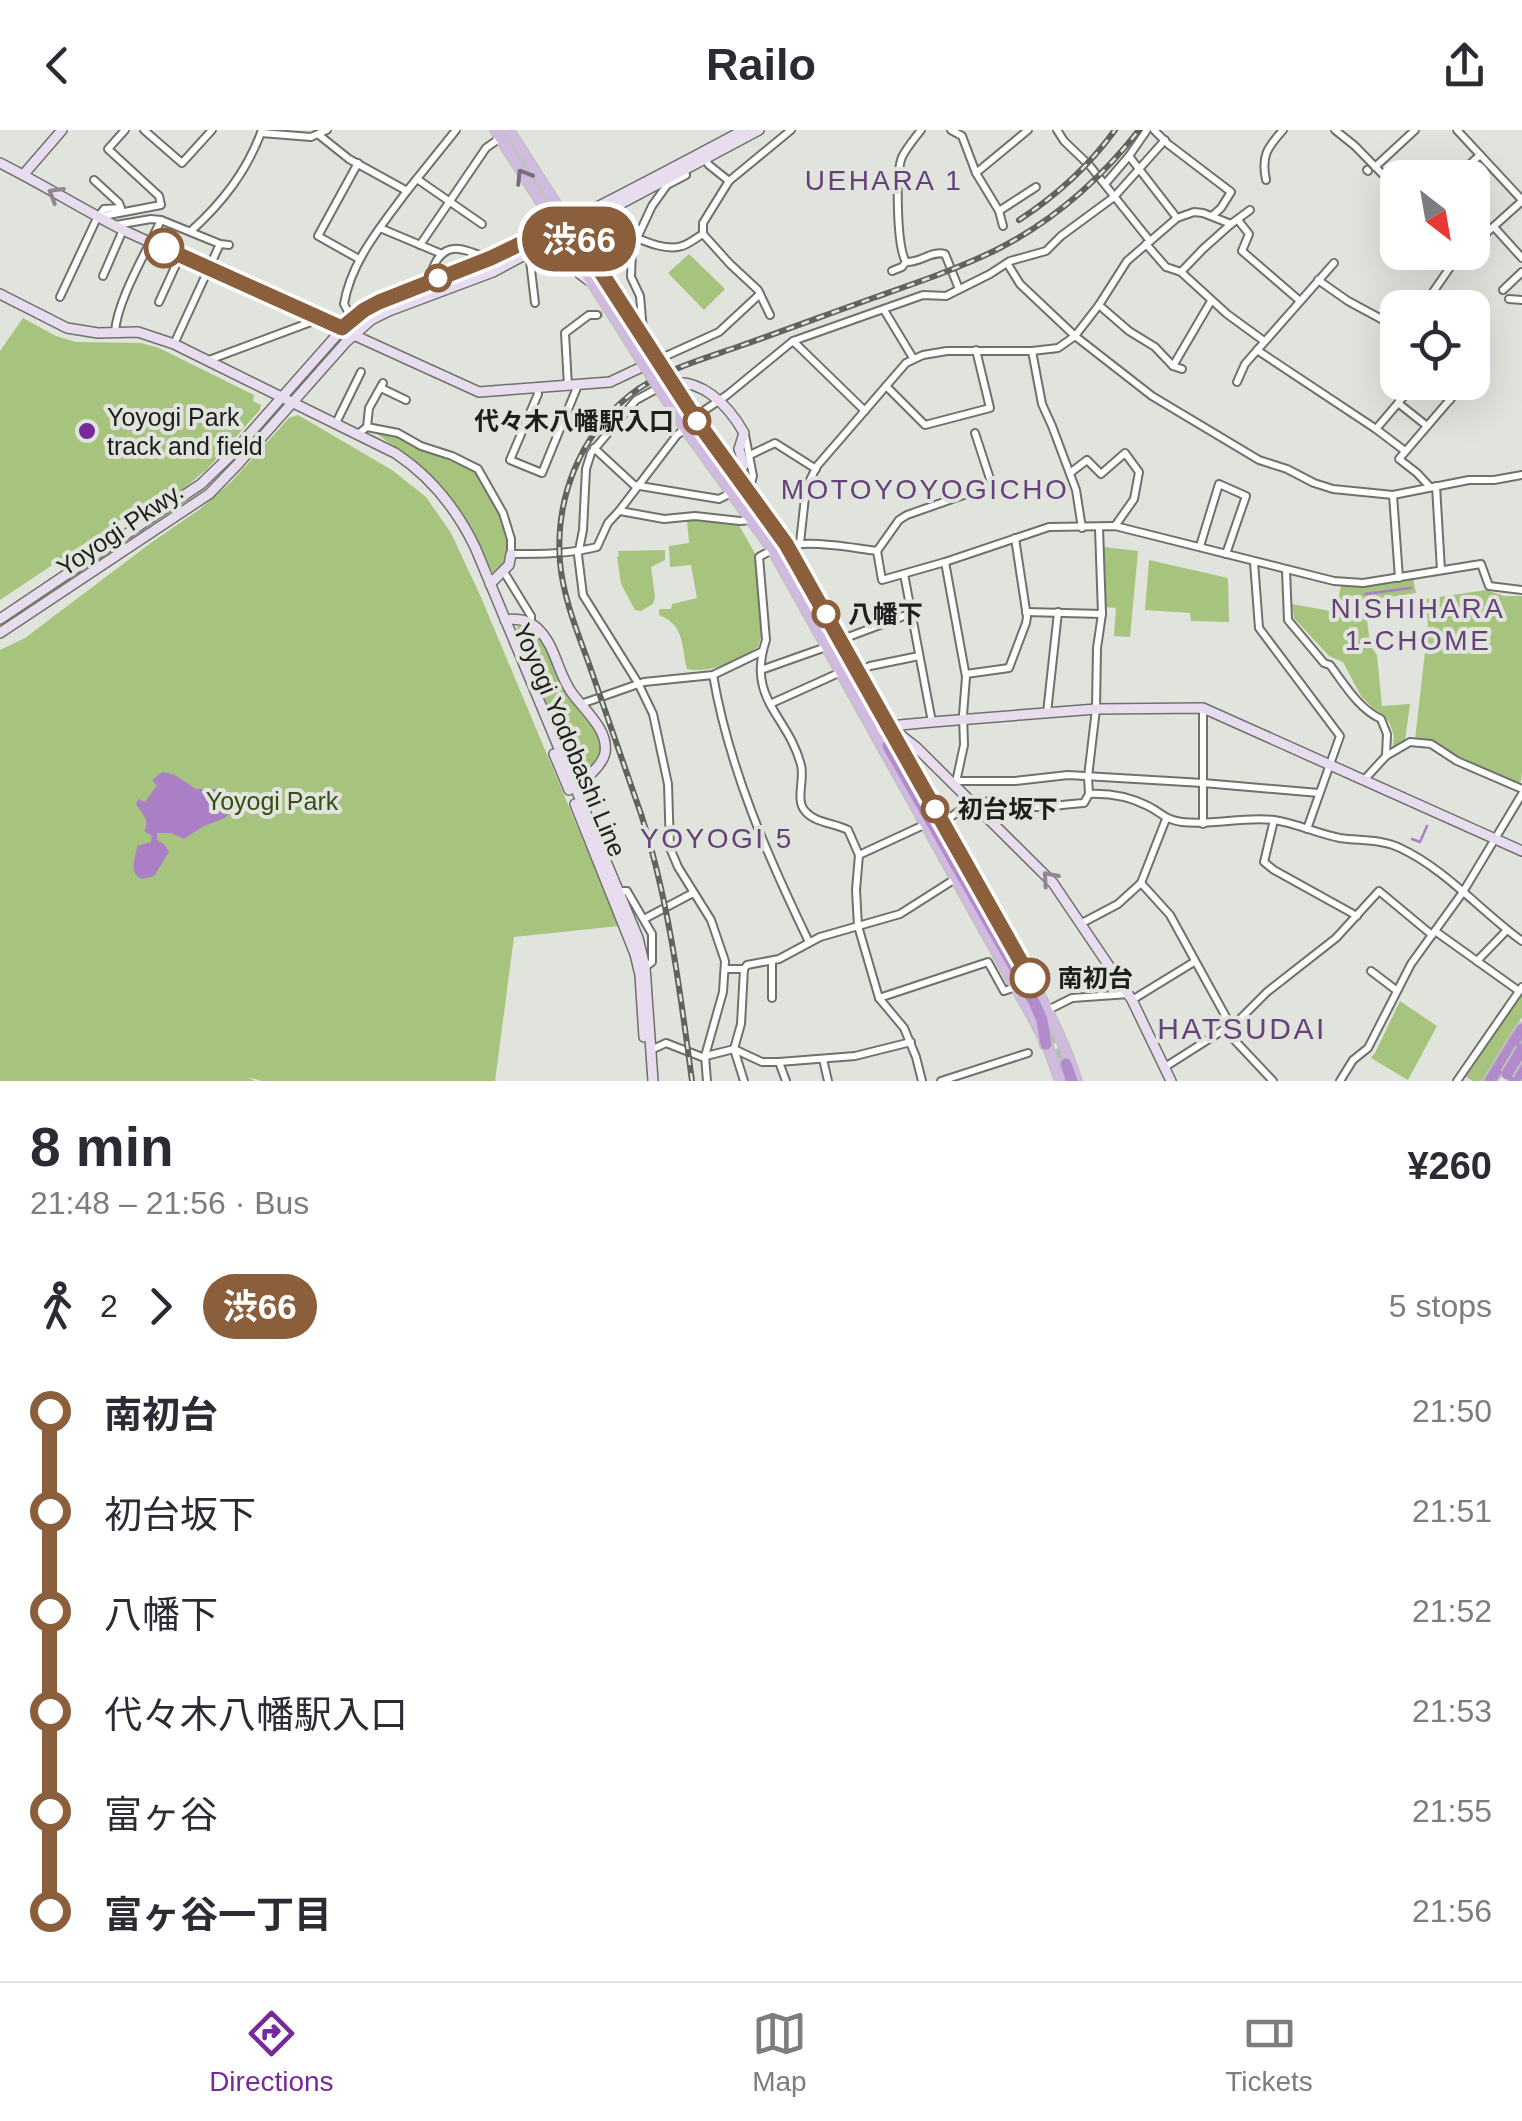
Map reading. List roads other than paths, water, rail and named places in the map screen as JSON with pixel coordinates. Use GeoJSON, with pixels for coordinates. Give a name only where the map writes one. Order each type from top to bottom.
{"type":"FeatureCollection","features":[{"type":"Feature","properties":{"kind":"highway"},"geometry":{"type":"LineString","coordinates":[[988,903],[890,744],[1034,1002],[1046,1044]]}},
{"type":"Feature","properties":{"kind":"highway"},"geometry":{"type":"LineString","coordinates":[[1492,1081],[1522,1032]]}},
{"type":"Feature","properties":{"kind":"highway"},"geometry":{"type":"LineString","coordinates":[[1513,1078],[1522,1048]]}},
{"type":"Feature","properties":{"kind":"highway"},"geometry":{"type":"LineString","coordinates":[[1513,1078],[1522,1058]]}},
{"type":"Feature","properties":{"kind":"highway"},"geometry":{"type":"LineString","coordinates":[[1064,1065],[1067,1081]]}},
{"type":"Feature","properties":{"kind":"main road"},"geometry":{"type":"LineString","coordinates":[[509,130],[612,290],[632,329],[628,334]]}},
{"type":"Feature","properties":{"kind":"main road"},"geometry":{"type":"LineString","coordinates":[[497,134],[685,429],[772,548],[1067,1081]]}},
{"type":"Feature","properties":{"kind":"main road"},"geometry":{"type":"LineString","coordinates":[[588,252],[581,253],[580,258],[594,280],[593,286]]}},
{"type":"Feature","properties":{"kind":"main road"},"geometry":{"type":"LineString","coordinates":[[620,308],[802,570],[869,700],[858,704]]}},
{"type":"Feature","properties":{"kind":"main road"},"geometry":{"type":"LineString","coordinates":[[802,570],[795,569],[792,574],[810,616]]}},
{"type":"Feature","properties":{"kind":"main road"},"geometry":{"type":"LineString","coordinates":[[856,672],[889,726],[927,772],[943,822],[1066,1048],[1067,1081]]}},
{"type":"Feature","properties":{"kind":"main road"},"geometry":{"type":"LineString","coordinates":[[1066,1048],[1056,1056],[1067,1081]]}},
{"type":"Feature","properties":{"kind":"street"},"geometry":{"type":"LineString","coordinates":[[24,174],[62,130]]}},
{"type":"Feature","properties":{"kind":"street"},"geometry":{"type":"LineString","coordinates":[[97,218],[161,204],[159,196],[108,150],[125,130]]}},
{"type":"Feature","properties":{"kind":"street"},"geometry":{"type":"LineString","coordinates":[[144,130],[182,163],[208,133],[198,130]]}},
{"type":"Feature","properties":{"kind":"street"},"geometry":{"type":"LineString","coordinates":[[190,231],[223,201],[262,132],[302,138],[327,130]]}},
{"type":"Feature","properties":{"kind":"street"},"geometry":{"type":"LineString","coordinates":[[717,148],[714,139],[718,130]]}},
{"type":"Feature","properties":{"kind":"street"},"geometry":{"type":"LineString","coordinates":[[558,231],[684,169],[744,130]]}},
{"type":"Feature","properties":{"kind":"street"},"geometry":{"type":"LineString","coordinates":[[570,225],[759,130]]}},
{"type":"Feature","properties":{"kind":"street"},"geometry":{"type":"LineString","coordinates":[[770,315],[760,294],[703,234],[703,223],[729,181],[791,130]]}},
{"type":"Feature","properties":{"kind":"street"},"geometry":{"type":"LineString","coordinates":[[951,130],[965,133],[976,172],[1003,226]]}},
{"type":"Feature","properties":{"kind":"street"},"geometry":{"type":"LineString","coordinates":[[976,172],[1028,130]]}},
{"type":"Feature","properties":{"kind":"street"},"geometry":{"type":"LineString","coordinates":[[1104,184],[1150,130],[1230,192],[1212,216]]}},
{"type":"Feature","properties":{"kind":"street"},"geometry":{"type":"LineString","coordinates":[[1266,180],[1264,155],[1282,130]]}},
{"type":"Feature","properties":{"kind":"street"},"geometry":{"type":"LineString","coordinates":[[1335,130],[1355,146],[1380,176]]}},
{"type":"Feature","properties":{"kind":"street"},"geometry":{"type":"LineString","coordinates":[[1370,169],[1415,130]]}},
{"type":"Feature","properties":{"kind":"street"},"geometry":{"type":"LineString","coordinates":[[1457,130],[1522,200],[1490,230]]}},
{"type":"Feature","properties":{"kind":"street"},"geometry":{"type":"LineString","coordinates":[[352,319],[344,304],[359,259],[454,131]]}},
{"type":"Feature","properties":{"kind":"street"},"geometry":{"type":"LineString","coordinates":[[919,131],[900,164],[899,233],[903,258],[912,263],[938,252],[945,254],[959,289]]}},
{"type":"Feature","properties":{"kind":"street"},"geometry":{"type":"LineString","coordinates":[[1059,131],[1166,267],[1181,272],[1264,341]]}},
{"type":"Feature","properties":{"kind":"street"},"geometry":{"type":"LineString","coordinates":[[420,245],[497,134]]}},
{"type":"Feature","properties":{"kind":"street"},"geometry":{"type":"LineString","coordinates":[[318,135],[407,191]]}},
{"type":"Feature","properties":{"kind":"street"},"geometry":{"type":"LineString","coordinates":[[705,410],[793,341],[924,295],[942,296],[1008,263],[1046,251],[1114,197],[1164,140]]}},
{"type":"Feature","properties":{"kind":"street"},"geometry":{"type":"LineString","coordinates":[[1475,160],[1480,155]]}},
{"type":"Feature","properties":{"kind":"street"},"geometry":{"type":"LineString","coordinates":[[1129,156],[1178,218]]}},
{"type":"Feature","properties":{"kind":"street"},"geometry":{"type":"LineString","coordinates":[[704,158],[708,166],[729,181]]}},
{"type":"Feature","properties":{"kind":"street"},"geometry":{"type":"LineString","coordinates":[[358,163],[318,236],[359,259]]}},
{"type":"Feature","properties":{"kind":"street"},"geometry":{"type":"LineString","coordinates":[[1,166],[24,174],[97,218],[479,392],[615,381],[643,362],[719,332],[760,294]]}},
{"type":"Feature","properties":{"kind":"street"},"geometry":{"type":"LineString","coordinates":[[658,359],[644,331],[640,296],[632,277],[632,248],[652,206],[667,186],[686,176],[684,169]]}},
{"type":"Feature","properties":{"kind":"street"},"geometry":{"type":"LineString","coordinates":[[417,179],[482,224]]}},
{"type":"Feature","properties":{"kind":"street"},"geometry":{"type":"LineString","coordinates":[[60,297],[97,218],[104,209],[121,206],[94,180]]}},
{"type":"Feature","properties":{"kind":"street"},"geometry":{"type":"LineString","coordinates":[[998,211],[1036,187]]}},
{"type":"Feature","properties":{"kind":"street"},"geometry":{"type":"LineString","coordinates":[[1181,272],[1250,210]]}},
{"type":"Feature","properties":{"kind":"street"},"geometry":{"type":"LineString","coordinates":[[800,543],[805,493],[816,469],[900,368],[914,358],[938,352],[1058,348],[1074,336],[1099,305],[1127,261],[1178,218],[1194,212],[1234,222],[1249,234],[1242,251],[1300,301]]}},
{"type":"Feature","properties":{"kind":"street"},"geometry":{"type":"LineString","coordinates":[[115,332],[122,305],[160,220]]}},
{"type":"Feature","properties":{"kind":"street"},"geometry":{"type":"LineString","coordinates":[[103,276],[120,228],[118,224],[160,220],[224,245],[174,344]]}},
{"type":"Feature","properties":{"kind":"street"},"geometry":{"type":"LineString","coordinates":[[1494,227],[1522,258]]}},
{"type":"Feature","properties":{"kind":"street"},"geometry":{"type":"LineString","coordinates":[[380,228],[442,254]]}},
{"type":"Feature","properties":{"kind":"street"},"geometry":{"type":"LineString","coordinates":[[611,228],[671,248],[703,234]]}},
{"type":"Feature","properties":{"kind":"street","name":"Yoyogi Pkwy."},"geometry":{"type":"LineString","coordinates":[[0,633],[199,502],[231,472],[354,334],[388,311],[483,276],[558,231]]}},
{"type":"Feature","properties":{"kind":"street","name":"Yoyogi Pkwy."},"geometry":{"type":"LineString","coordinates":[[0,620],[192,491],[229,456],[352,319],[379,302],[558,231]]}},
{"type":"Feature","properties":{"kind":"street"},"geometry":{"type":"LineString","coordinates":[[535,304],[530,262],[525,254],[556,241],[593,286]]}},
{"type":"Feature","properties":{"kind":"street"},"geometry":{"type":"LineString","coordinates":[[426,298],[434,265],[442,254],[460,249],[491,258]]}},
{"type":"Feature","properties":{"kind":"street"},"geometry":{"type":"LineString","coordinates":[[158,302],[180,255]]}},
{"type":"Feature","properties":{"kind":"street"},"geometry":{"type":"LineString","coordinates":[[892,271],[906,262]]}},
{"type":"Feature","properties":{"kind":"street"},"geometry":{"type":"LineString","coordinates":[[1008,263],[1020,284],[1074,336],[1152,396],[1258,460],[1333,489],[1393,495],[1469,480],[1522,475]]}},
{"type":"Feature","properties":{"kind":"street"},"geometry":{"type":"LineString","coordinates":[[1238,382],[1244,364],[1334,264]]}},
{"type":"Feature","properties":{"kind":"street"},"geometry":{"type":"LineString","coordinates":[[1502,290],[1522,272]]}},
{"type":"Feature","properties":{"kind":"street"},"geometry":{"type":"LineString","coordinates":[[1318,280],[1380,318]]}},
{"type":"Feature","properties":{"kind":"street","name":"Yoyogi Yodobashi Line"},"geometry":{"type":"LineString","coordinates":[[0,294],[67,328],[81,332],[138,332],[174,344],[395,453],[444,497],[470,537],[616,892],[638,968],[650,1081]]}},
{"type":"Feature","properties":{"kind":"street"},"geometry":{"type":"LineString","coordinates":[[1509,299],[1522,300]]}},
{"type":"Feature","properties":{"kind":"street"},"geometry":{"type":"LineString","coordinates":[[1173,366],[1211,300]]}},
{"type":"Feature","properties":{"kind":"street"},"geometry":{"type":"LineString","coordinates":[[1099,305],[1129,332],[1155,347],[1173,366],[1182,369]]}},
{"type":"Feature","properties":{"kind":"street"},"geometry":{"type":"LineString","coordinates":[[884,310],[914,358]]}},
{"type":"Feature","properties":{"kind":"street"},"geometry":{"type":"LineString","coordinates":[[537,388],[538,394],[510,460],[542,473],[573,385],[565,333],[588,315],[596,315]]}},
{"type":"Feature","properties":{"kind":"street"},"geometry":{"type":"LineString","coordinates":[[208,360],[320,319]]}},
{"type":"Feature","properties":{"kind":"street"},"geometry":{"type":"LineString","coordinates":[[793,341],[865,411]]}},
{"type":"Feature","properties":{"kind":"street"},"geometry":{"type":"LineString","coordinates":[[886,386],[924,424],[990,408],[976,350]]}},
{"type":"Feature","properties":{"kind":"street"},"geometry":{"type":"LineString","coordinates":[[1256,350],[1405,452]]}},
{"type":"Feature","properties":{"kind":"street"},"geometry":{"type":"LineString","coordinates":[[1032,351],[1042,404],[1076,490],[1082,528]]}},
{"type":"Feature","properties":{"kind":"street"},"geometry":{"type":"LineString","coordinates":[[336,423],[361,372]]}},
{"type":"Feature","properties":{"kind":"street"},"geometry":{"type":"LineString","coordinates":[[707,1081],[705,1056],[726,969],[711,920],[670,848],[668,784],[653,714],[583,595],[579,551],[586,469],[594,448],[636,400],[673,382],[701,388],[718,400],[744,432],[752,476],[749,492]]}},
{"type":"Feature","properties":{"kind":"street"},"geometry":{"type":"LineString","coordinates":[[358,434],[367,426],[369,408],[382,386],[406,400]]}},
{"type":"Feature","properties":{"kind":"street"},"geometry":{"type":"LineString","coordinates":[[1376,429],[1401,400]]}},
{"type":"Feature","properties":{"kind":"street"},"geometry":{"type":"LineString","coordinates":[[1441,570],[1433,487],[1398,458],[1450,400]]}},
{"type":"Feature","properties":{"kind":"street"},"geometry":{"type":"LineString","coordinates":[[1398,403],[1427,426]]}},
{"type":"Feature","properties":{"kind":"street"},"geometry":{"type":"LineString","coordinates":[[367,426],[398,432],[421,446],[478,469],[503,513],[511,539],[509,566],[490,584]]}},
{"type":"Feature","properties":{"kind":"street"},"geometry":{"type":"LineString","coordinates":[[512,554],[597,547],[608,523],[685,429]]}},
{"type":"Feature","properties":{"kind":"street"},"geometry":{"type":"LineString","coordinates":[[736,475],[744,465],[739,449],[744,432]]}},
{"type":"Feature","properties":{"kind":"street"},"geometry":{"type":"LineString","coordinates":[[975,433],[992,486],[900,520],[876,551],[882,580],[1049,527],[1116,526],[1334,580],[1364,583],[1482,564],[1490,586],[1522,590]]}},
{"type":"Feature","properties":{"kind":"street"},"geometry":{"type":"LineString","coordinates":[[750,455],[775,443],[816,469]]}},
{"type":"Feature","properties":{"kind":"street","name":"Yoyogi Yodobashi Line"},"geometry":{"type":"LineString","coordinates":[[382,447],[430,489],[463,536],[638,938],[645,967],[650,1081]]}},
{"type":"Feature","properties":{"kind":"street"},"geometry":{"type":"LineString","coordinates":[[594,448],[637,486],[718,500],[732,493]]}},
{"type":"Feature","properties":{"kind":"street"},"geometry":{"type":"LineString","coordinates":[[1070,473],[1087,460],[1100,474],[1126,453],[1139,472],[1134,499],[1116,526]]}},
{"type":"Feature","properties":{"kind":"street"},"geometry":{"type":"LineString","coordinates":[[1200,546],[1219,484],[1246,496],[1226,554]]}},
{"type":"Feature","properties":{"kind":"street"},"geometry":{"type":"LineString","coordinates":[[1393,495],[1398,578]]}},
{"type":"Feature","properties":{"kind":"street"},"geometry":{"type":"LineString","coordinates":[[619,510],[664,519],[695,516],[752,520]]}},
{"type":"Feature","properties":{"kind":"street"},"geometry":{"type":"LineString","coordinates":[[943,822],[971,802],[994,801],[1027,807],[1084,802],[1089,794],[1102,614],[1099,528]]}},
{"type":"Feature","properties":{"kind":"street"},"geometry":{"type":"LineString","coordinates":[[966,674],[1009,668],[1027,620],[1016,538]]}},
{"type":"Feature","properties":{"kind":"street"},"geometry":{"type":"LineString","coordinates":[[876,551],[800,543],[772,548],[759,557],[766,640],[762,652],[762,689],[800,759],[804,774],[802,809],[814,819],[848,830],[859,855],[858,926],[879,998],[904,1028],[922,1081]]}},
{"type":"Feature","properties":{"kind":"street"},"geometry":{"type":"LineString","coordinates":[[946,562],[966,674],[964,744],[956,783],[1040,868],[1082,923],[1131,997],[1171,1081]]}},
{"type":"Feature","properties":{"kind":"street"},"geometry":{"type":"LineString","coordinates":[[1254,562],[1259,628],[1340,736],[1307,828]]}},
{"type":"Feature","properties":{"kind":"street"},"geometry":{"type":"LineString","coordinates":[[1286,570],[1288,620],[1363,707],[1381,719],[1387,734],[1386,756]]}},
{"type":"Feature","properties":{"kind":"street"},"geometry":{"type":"LineString","coordinates":[[504,572],[531,616],[531,623]]}},
{"type":"Feature","properties":{"kind":"street"},"geometry":{"type":"LineString","coordinates":[[904,574],[932,722]]}},
{"type":"Feature","properties":{"kind":"street"},"geometry":{"type":"LineString","coordinates":[[1026,612],[1102,614]]}},
{"type":"Feature","properties":{"kind":"street"},"geometry":{"type":"LineString","coordinates":[[1047,713],[1058,612]]}},
{"type":"Feature","properties":{"kind":"street"},"geometry":{"type":"LineString","coordinates":[[842,644],[912,613]]}},
{"type":"Feature","properties":{"kind":"street"},"geometry":{"type":"LineString","coordinates":[[504,620],[516,618],[543,633],[571,692],[598,727],[605,750],[601,762],[574,787]]}},
{"type":"Feature","properties":{"kind":"street"},"geometry":{"type":"LineString","coordinates":[[761,670],[827,646]]}},
{"type":"Feature","properties":{"kind":"street"},"geometry":{"type":"LineString","coordinates":[[582,704],[638,683],[713,674],[762,652]]}},
{"type":"Feature","properties":{"kind":"street"},"geometry":{"type":"LineString","coordinates":[[856,672],[919,656]]}},
{"type":"Feature","properties":{"kind":"street"},"geometry":{"type":"LineString","coordinates":[[770,704],[841,672]]}},
{"type":"Feature","properties":{"kind":"street"},"geometry":{"type":"LineString","coordinates":[[713,674],[746,798],[810,942]]}},
{"type":"Feature","properties":{"kind":"street"},"geometry":{"type":"LineString","coordinates":[[1203,708],[1204,824]]}},
{"type":"Feature","properties":{"kind":"street"},"geometry":{"type":"LineString","coordinates":[[875,733],[889,726],[963,719],[1096,709],[1203,708],[1522,850]]}},
{"type":"Feature","properties":{"kind":"street"},"geometry":{"type":"LineString","coordinates":[[889,726],[908,740],[927,772],[956,783],[1068,776],[1319,794]]}},
{"type":"Feature","properties":{"kind":"street"},"geometry":{"type":"LineString","coordinates":[[1345,1079],[1355,1058],[1368,1048],[1410,964],[1463,892],[1522,792],[1431,744],[1410,742],[1386,756],[1364,780]]}},
{"type":"Feature","properties":{"kind":"street"},"geometry":{"type":"LineString","coordinates":[[1089,794],[1132,798],[1154,808],[1166,819],[1204,824],[1274,820],[1338,837],[1399,847],[1522,940]]}},
{"type":"Feature","properties":{"kind":"street"},"geometry":{"type":"LineString","coordinates":[[1082,923],[1118,904],[1141,882],[1166,819]]}},
{"type":"Feature","properties":{"kind":"street"},"geometry":{"type":"LineString","coordinates":[[1274,820],[1264,862],[1357,916]]}},
{"type":"Feature","properties":{"kind":"street"},"geometry":{"type":"LineString","coordinates":[[859,855],[926,824]]}},
{"type":"Feature","properties":{"kind":"street"},"geometry":{"type":"LineString","coordinates":[[744,1081],[734,1049],[741,1024],[747,965],[772,960],[810,942],[900,914],[956,878]]}},
{"type":"Feature","properties":{"kind":"street"},"geometry":{"type":"LineString","coordinates":[[1141,882],[1170,915],[1228,1028],[1272,1081]]}},
{"type":"Feature","properties":{"kind":"street"},"geometry":{"type":"LineString","coordinates":[[616,892],[627,891],[652,934],[652,962],[645,967]]}},
{"type":"Feature","properties":{"kind":"street"},"geometry":{"type":"LineString","coordinates":[[1165,1067],[1228,1028],[1336,938],[1379,891],[1434,933],[1521,989],[1459,1078],[1470,1081]]}},
{"type":"Feature","properties":{"kind":"street"},"geometry":{"type":"LineString","coordinates":[[644,919],[693,893]]}},
{"type":"Feature","properties":{"kind":"street"},"geometry":{"type":"LineString","coordinates":[[1477,961],[1508,930]]}},
{"type":"Feature","properties":{"kind":"street"},"geometry":{"type":"LineString","coordinates":[[772,960],[772,998]]}},
{"type":"Feature","properties":{"kind":"street"},"geometry":{"type":"LineString","coordinates":[[879,998],[988,962],[1004,991],[1016,986]]}},
{"type":"Feature","properties":{"kind":"street"},"geometry":{"type":"LineString","coordinates":[[1048,1010],[1072,998],[1131,997],[1194,962]]}},
{"type":"Feature","properties":{"kind":"street"},"geometry":{"type":"LineString","coordinates":[[726,969],[744,969]]}},
{"type":"Feature","properties":{"kind":"street"},"geometry":{"type":"LineString","coordinates":[[1371,971],[1396,990]]}},
{"type":"Feature","properties":{"kind":"street"},"geometry":{"type":"LineString","coordinates":[[651,1050],[666,1042],[705,1056],[734,1049],[762,1062],[779,1062],[855,1056],[911,1042]]}},
{"type":"Feature","properties":{"kind":"street"},"geometry":{"type":"LineString","coordinates":[[941,1081],[1028,1053]]}},
{"type":"Feature","properties":{"kind":"street"},"geometry":{"type":"LineString","coordinates":[[823,1059],[828,1081]]}},
{"type":"Feature","properties":{"kind":"street"},"geometry":{"type":"LineString","coordinates":[[779,1062],[786,1081]]}},
{"type":"Feature","properties":{"kind":"waterway"},"geometry":{"type":"LineString","coordinates":[[1365,594],[1411,588]]}},
{"type":"Feature","properties":{"kind":"waterway"},"geometry":{"type":"LineString","coordinates":[[1412,839],[1420,842],[1427,826]]}},
{"type":"Feature","properties":{"kind":"tunnel"},"geometry":{"type":"LineString","coordinates":[[597,315],[638,310]]}},
{"type":"Feature","properties":{"kind":"tunnel"},"geometry":{"type":"LineString","coordinates":[[801,562],[841,633]]}},
{"type":"Feature","properties":{"kind":"tunnel"},"geometry":{"type":"LineString","coordinates":[[856,694],[888,746]]}},
{"type":"Feature","properties":{"kind":"tunnel"},"geometry":{"type":"LineString","coordinates":[[1054,1032],[1066,1064]]}},
{"type":"Feature","properties":{"kind":"railway"},"geometry":{"type":"LineString","coordinates":[[1019,220],[1071,179],[1115,130]]}},
{"type":"Feature","properties":{"kind":"railway"},"geometry":{"type":"LineString","coordinates":[[692,1081],[672,946],[651,847],[564,588],[560,538],[574,470],[597,429],[642,386],[683,366],[921,281],[996,250],[1074,198],[1139,130]]}},
{"type":"Feature","properties":{"kind":"place","name":"代々木八幡駅入口"},"geometry":{"type":"Point","coordinates":[697,421]}},
{"type":"Feature","properties":{"kind":"place","name":"Yoyogi Park track and field"},"geometry":{"type":"Point","coordinates":[87,431]}},
{"type":"Feature","properties":{"kind":"place","name":"八幡下"},"geometry":{"type":"Point","coordinates":[826,614]}},
{"type":"Feature","properties":{"kind":"place","name":"初台坂下"},"geometry":{"type":"Point","coordinates":[935,809]}},
{"type":"Feature","properties":{"kind":"place","name":"南初台"},"geometry":{"type":"Point","coordinates":[1030,978]}},
{"type":"Feature","properties":{"kind":"district","name":"UEHARA 1"},"geometry":{"type":"Point","coordinates":[884,180]}},
{"type":"Feature","properties":{"kind":"district","name":"MOTOYOYOGICHO"},"geometry":{"type":"Point","coordinates":[925,489]}},
{"type":"Feature","properties":{"kind":"district","name":"NISHIHARA 1-CHOME"},"geometry":{"type":"Point","coordinates":[1418,624]}},
{"type":"Feature","properties":{"kind":"district","name":"YOYOGI 5"},"geometry":{"type":"Point","coordinates":[717,838]}},
{"type":"Feature","properties":{"kind":"district","name":"HATSUDAI"},"geometry":{"type":"Point","coordinates":[1242,1028]}},
{"type":"Feature","properties":{"kind":"park label","name":"Yoyogi Park"},"geometry":{"type":"Point","coordinates":[272,801]}}]}
